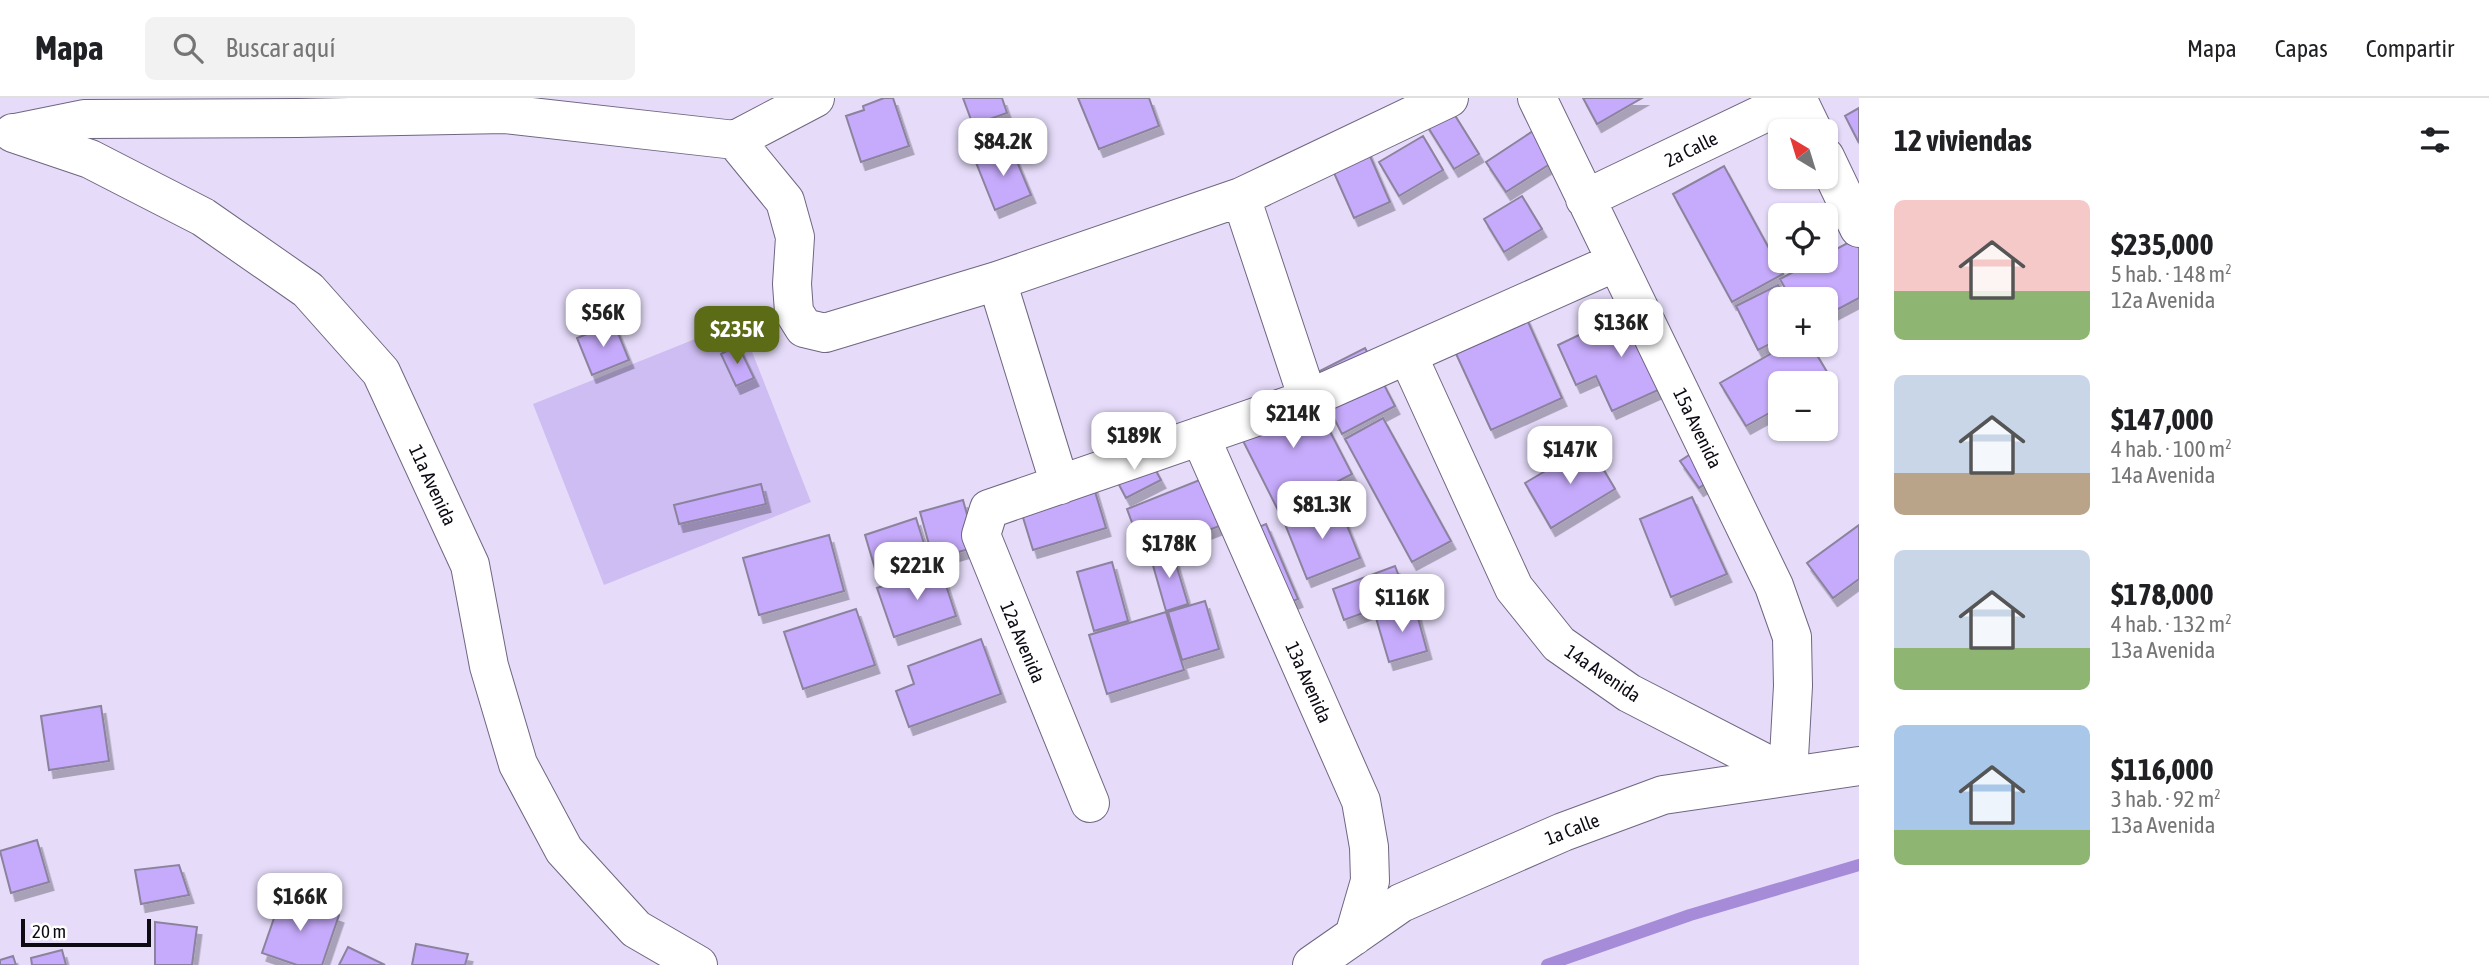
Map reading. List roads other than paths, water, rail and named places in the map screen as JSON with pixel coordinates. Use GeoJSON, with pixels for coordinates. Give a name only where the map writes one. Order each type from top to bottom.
{"type":"FeatureCollection","features":[{"type":"Feature","properties":{"kind":"street"},"geometry":{"type":"LineString","coordinates":[[6,136],[84,119],[299,118],[503,106],[734,141],[815,98]]}},
{"type":"Feature","properties":{"kind":"street"},"geometry":{"type":"LineString","coordinates":[[734,141],[785,201],[795,237],[792,284],[794,312],[804,328],[825,333],[997,281],[1241,197],[1449,98]]}},
{"type":"Feature","properties":{"kind":"street","name":"15a Avenida"},"geometry":{"type":"LineString","coordinates":[[1537,98],[1774,586],[1792,637],[1793,686],[1788,775]]}},
{"type":"Feature","properties":{"kind":"street"},"geometry":{"type":"LineString","coordinates":[[1797,98],[1807,119]]}},
{"type":"Feature","properties":{"kind":"street","name":"2a Calle"},"geometry":{"type":"LineString","coordinates":[[1585,199],[1797,98]]}},
{"type":"Feature","properties":{"kind":"street","name":"11a Avenida"},"geometry":{"type":"LineString","coordinates":[[6,136],[90,159],[202,217],[307,290],[381,372],[470,565],[489,666],[518,764],[564,850],[636,929],[698,965]]}},
{"type":"Feature","properties":{"kind":"street"},"geometry":{"type":"LineString","coordinates":[[1838,184],[1859,228]]}},
{"type":"Feature","properties":{"kind":"street"},"geometry":{"type":"LineString","coordinates":[[1241,197],[1308,399]]}},
{"type":"Feature","properties":{"kind":"street"},"geometry":{"type":"LineString","coordinates":[[997,281],[1060,485],[1308,399],[1616,262]]}},
{"type":"Feature","properties":{"kind":"street","name":"14a Avenida"},"geometry":{"type":"LineString","coordinates":[[1408,356],[1514,588],[1559,644],[1629,693],[1788,775]]}},
{"type":"Feature","properties":{"kind":"street","name":"13a Avenida"},"geometry":{"type":"LineString","coordinates":[[1200,436],[1361,801],[1369,847],[1370,881],[1354,936]]}},
{"type":"Feature","properties":{"kind":"street","name":"12a Avenida"},"geometry":{"type":"LineString","coordinates":[[1060,485],[989,509],[981,536],[1090,803]]}},
{"type":"Feature","properties":{"kind":"street","name":"1a Calle"},"geometry":{"type":"LineString","coordinates":[[1312,965],[1401,903],[1563,832],[1663,795],[1859,766]]}},
{"type":"Feature","properties":{"kind":"waterway"},"geometry":{"type":"LineString","coordinates":[[1547,965],[1690,915],[1859,865]]}}]}
